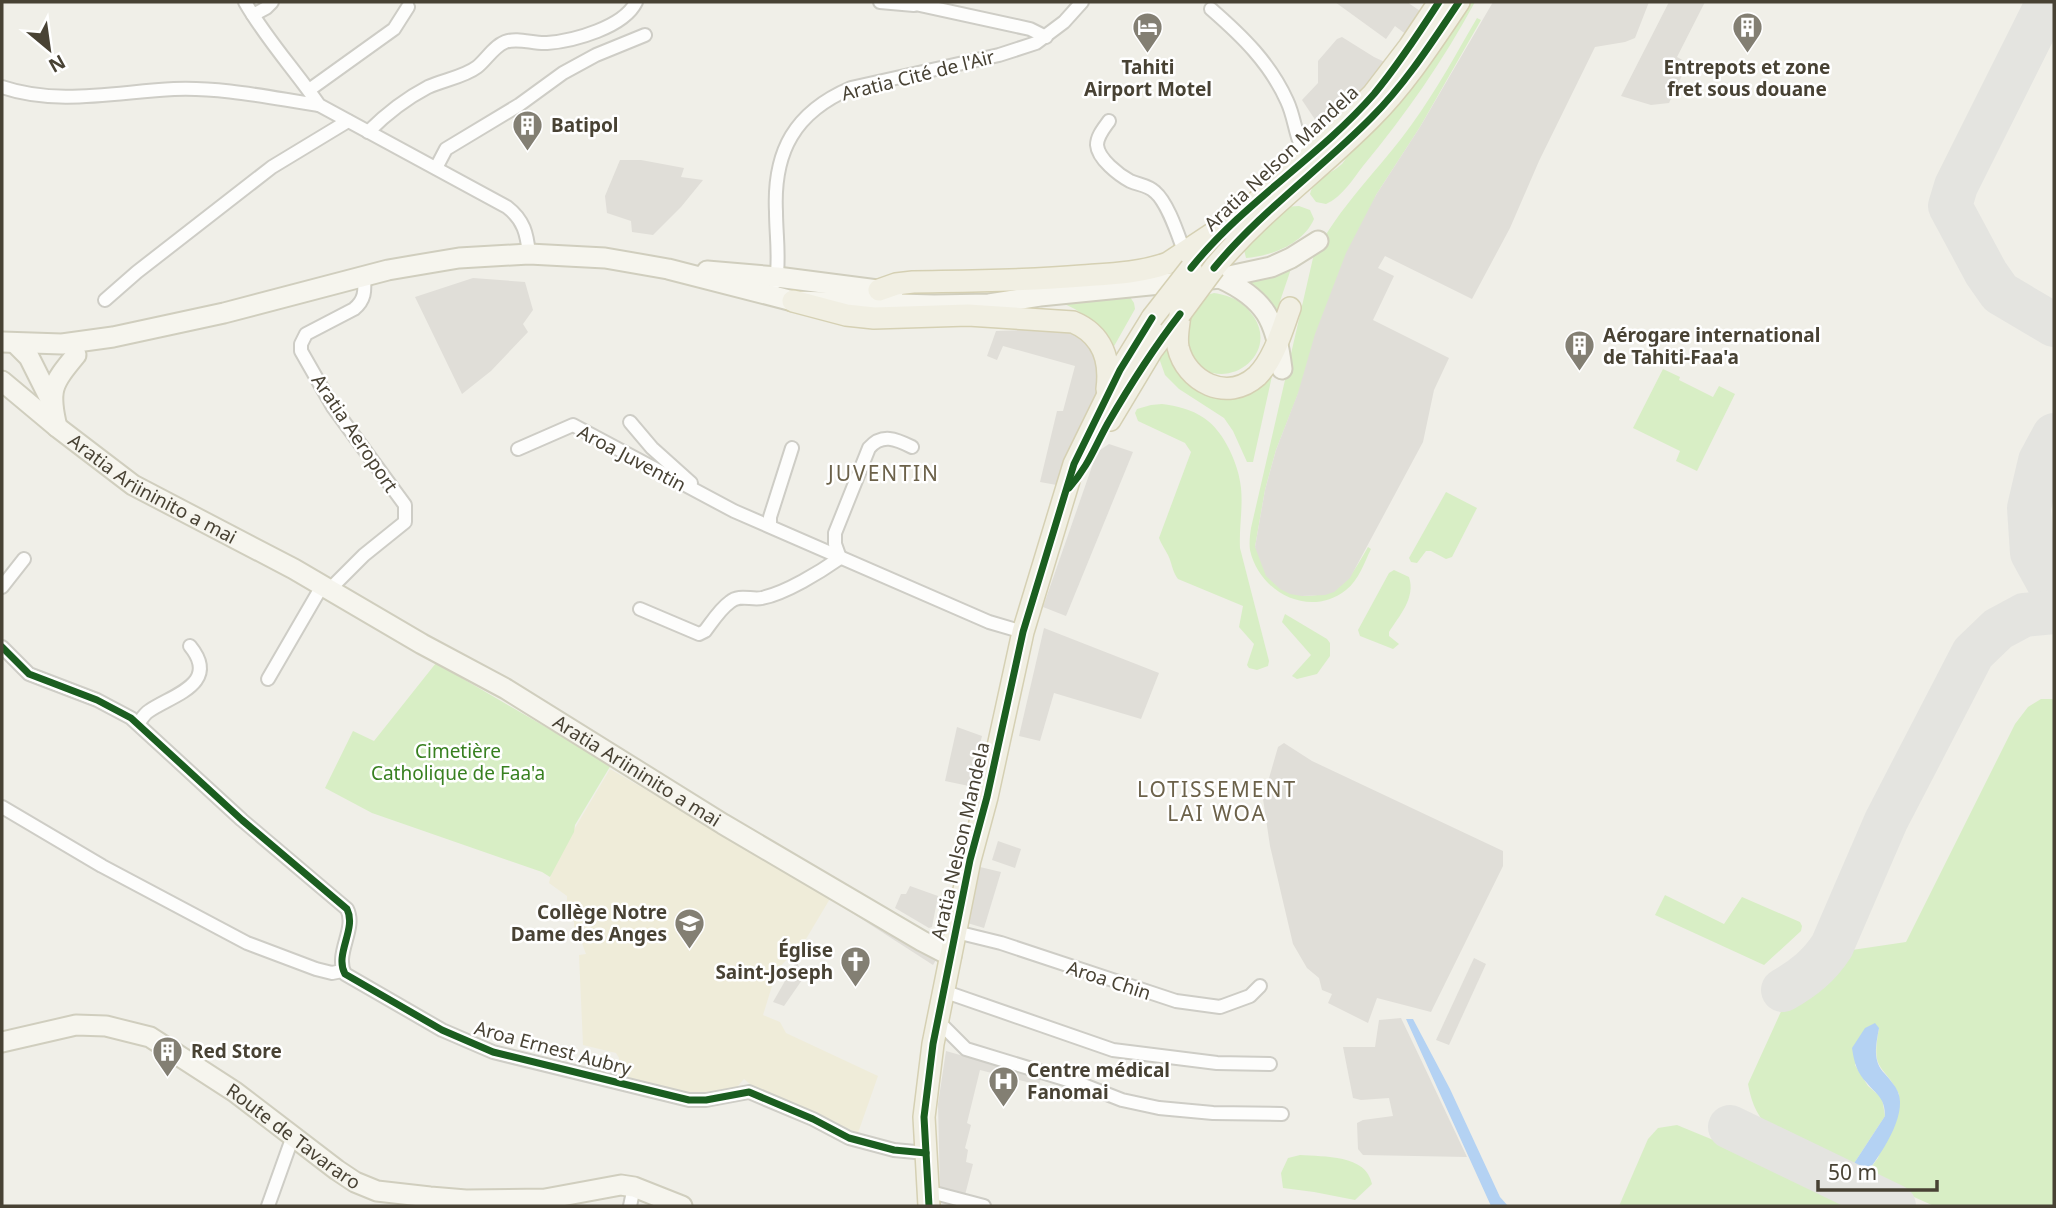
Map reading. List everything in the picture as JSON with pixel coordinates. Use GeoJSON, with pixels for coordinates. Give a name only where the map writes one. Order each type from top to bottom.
{"type":"FeatureCollection","features":[{"type":"Feature","properties":{"kind":"main road","name":"Aratia Nelson Mandela"},"geometry":{"type":"LineString","coordinates":[[928,1199],[924,1116],[937,1020],[1023,632],[1074,464],[1120,370],[1188,260],[1308,157],[1374,94],[1439,2]]}},
{"type":"Feature","properties":{"kind":"main road","name":"Aratia Nelson Mandela"},"geometry":{"type":"LineString","coordinates":[[1067,490],[1086,469],[1106,426],[1152,350],[1217,273],[1245,233],[1373,117],[1399,87],[1459,2]]}},
{"type":"Feature","properties":{"kind":"main road"},"geometry":{"type":"LineString","coordinates":[[12,349],[100,340],[224,313],[388,270],[459,258],[530,254],[604,258],[781,291],[934,305],[989,304],[1270,267],[1292,258],[1318,241]]}},
{"type":"Feature","properties":{"kind":"main road"},"geometry":{"type":"LineString","coordinates":[[879,290],[913,282],[1107,275],[1188,260]]}},
{"type":"Feature","properties":{"kind":"main road"},"geometry":{"type":"LineString","coordinates":[[1217,273],[1259,303],[1270,317],[1278,338],[1282,369]]}},
{"type":"Feature","properties":{"kind":"main road"},"geometry":{"type":"LineString","coordinates":[[781,291],[879,290],[1040,296]]}},
{"type":"Feature","properties":{"kind":"main road"},"geometry":{"type":"LineString","coordinates":[[781,291],[846,315],[874,318],[968,315],[1073,322],[1087,328],[1106,355],[1109,370],[1106,400]]}},
{"type":"Feature","properties":{"kind":"main road"},"geometry":{"type":"LineString","coordinates":[[1180,314],[1177,337],[1185,364],[1199,380],[1216,388],[1236,387],[1253,379],[1265,365],[1290,308]]}},
{"type":"Feature","properties":{"kind":"main road"},"geometry":{"type":"LineString","coordinates":[[12,349],[76,355],[144,342],[195,328],[224,313]]}},
{"type":"Feature","properties":{"kind":"main road"},"geometry":{"type":"LineString","coordinates":[[12,349],[51,401],[57,427]]}},
{"type":"Feature","properties":{"kind":"main road"},"geometry":{"type":"LineString","coordinates":[[51,401],[61,374],[76,355]]}},
{"type":"Feature","properties":{"kind":"main road","name":"Aratia Ariininito a mai"},"geometry":{"type":"LineString","coordinates":[[2,381],[133,485],[251,546],[425,646],[506,689],[723,824],[951,956]]}},
{"type":"Feature","properties":{"kind":"main road","name":"Route de Tavararo"},"geometry":{"type":"LineString","coordinates":[[2,1042],[76,1025],[106,1026],[150,1037],[193,1063],[337,1170],[355,1182],[377,1191],[494,1200],[554,1198],[612,1185],[632,1197],[682,1206]]}},
{"type":"Feature","properties":{"kind":"street"},"geometry":{"type":"LineString","coordinates":[[245,2],[319,105]]}},
{"type":"Feature","properties":{"kind":"street"},"geometry":{"type":"LineString","coordinates":[[253,15],[272,2]]}},
{"type":"Feature","properties":{"kind":"street"},"geometry":{"type":"LineString","coordinates":[[368,132],[405,101],[429,87],[475,68],[502,43],[514,40],[547,43],[588,34],[625,17],[636,2]]}},
{"type":"Feature","properties":{"kind":"street"},"geometry":{"type":"LineString","coordinates":[[880,2],[923,6]]}},
{"type":"Feature","properties":{"kind":"street"},"geometry":{"type":"LineString","coordinates":[[906,2],[1030,29],[1046,37]]}},
{"type":"Feature","properties":{"kind":"street","name":"Aratia Cité de l'Air"},"geometry":{"type":"LineString","coordinates":[[781,291],[775,210],[778,176],[792,133],[804,117],[829,97],[850,88],[999,55],[1036,43],[1064,22],[1082,2]]}},
{"type":"Feature","properties":{"kind":"street"},"geometry":{"type":"LineString","coordinates":[[309,90],[394,29],[408,7]]}},
{"type":"Feature","properties":{"kind":"street"},"geometry":{"type":"LineString","coordinates":[[1211,9],[1249,43],[1279,82],[1296,125],[1300,146],[1308,157]]}},
{"type":"Feature","properties":{"kind":"street"},"geometry":{"type":"LineString","coordinates":[[436,168],[446,149],[519,105],[563,72],[645,35]]}},
{"type":"Feature","properties":{"kind":"street"},"geometry":{"type":"LineString","coordinates":[[2,87],[73,97],[175,89],[199,90],[260,95],[319,105],[516,214],[528,236],[530,254]]}},
{"type":"Feature","properties":{"kind":"street"},"geometry":{"type":"LineString","coordinates":[[105,300],[136,272],[272,167],[348,121]]}},
{"type":"Feature","properties":{"kind":"street"},"geometry":{"type":"LineString","coordinates":[[1109,121],[1099,137],[1097,146],[1101,154],[1115,170],[1131,181],[1149,187],[1157,194],[1188,260]]}},
{"type":"Feature","properties":{"kind":"street","name":"Aratia Aeroport"},"geometry":{"type":"LineString","coordinates":[[326,588],[405,522],[405,505],[333,407],[301,351],[306,334],[360,304],[364,298],[364,278]]}},
{"type":"Feature","properties":{"kind":"street","name":"Aroa Juventin"},"geometry":{"type":"LineString","coordinates":[[630,422],[652,448],[706,497]]}},
{"type":"Feature","properties":{"kind":"street","name":"Aroa Juventin"},"geometry":{"type":"LineString","coordinates":[[519,449],[573,425],[706,497],[989,622],[1023,632]]}},
{"type":"Feature","properties":{"kind":"street"},"geometry":{"type":"LineString","coordinates":[[640,609],[699,634],[705,631],[730,601],[736,598],[761,598],[788,587],[840,558],[835,544],[835,533],[869,448],[875,440],[881,439],[895,439],[912,447]]}},
{"type":"Feature","properties":{"kind":"street"},"geometry":{"type":"LineString","coordinates":[[770,526],[770,517],[792,448]]}},
{"type":"Feature","properties":{"kind":"street"},"geometry":{"type":"LineString","coordinates":[[2,587],[24,559]]}},
{"type":"Feature","properties":{"kind":"street"},"geometry":{"type":"LineString","coordinates":[[268,679],[326,588]]}},
{"type":"Feature","properties":{"kind":"street"},"geometry":{"type":"LineString","coordinates":[[138,724],[147,712],[184,693],[194,683],[200,658],[190,646]]}},
{"type":"Feature","properties":{"kind":"street"},"geometry":{"type":"LineString","coordinates":[[2,648],[29,674],[97,700],[138,724],[252,828],[347,909],[350,915],[342,971]]}},
{"type":"Feature","properties":{"kind":"street","name":"Aroa Ernest Aubry"},"geometry":{"type":"LineString","coordinates":[[2,807],[102,866],[247,943],[324,972],[342,971],[366,988],[442,1030],[493,1052],[689,1100],[706,1100],[749,1092],[813,1119],[849,1138],[894,1150],[926,1153]]}},
{"type":"Feature","properties":{"kind":"street","name":"Aroa Chin"},"geometry":{"type":"LineString","coordinates":[[956,932],[1001,943],[1175,1000],[1220,1007],[1250,996],[1260,986]]}},
{"type":"Feature","properties":{"kind":"street"},"geometry":{"type":"LineString","coordinates":[[943,991],[1112,1050],[1217,1063],[1270,1064]]}},
{"type":"Feature","properties":{"kind":"street"},"geometry":{"type":"LineString","coordinates":[[937,1020],[966,1049],[1081,1084],[1122,1100],[1159,1108],[1213,1113],[1282,1114]]}},
{"type":"Feature","properties":{"kind":"street"},"geometry":{"type":"LineString","coordinates":[[268,1206],[293,1136]]}},
{"type":"Feature","properties":{"kind":"street"},"geometry":{"type":"LineString","coordinates":[[928,1199],[984,1206]]}},
{"type":"Feature","properties":{"kind":"shaded area"},"geometry":{"type":"Polygon","coordinates":[[[1335,2],[1407,2],[1423,13],[1411,38],[1395,26],[1386,39],[1335,2]]]}},
{"type":"Feature","properties":{"kind":"shaded area"},"geometry":{"type":"Polygon","coordinates":[[[1493,2],[1649,2],[1635,38],[1595,47],[1539,161],[1510,228],[1472,299],[1385,256],[1378,268],[1394,276],[1373,320],[1449,358],[1434,390],[1423,442],[1350,578],[1334,592],[1325,595],[1290,594],[1266,576],[1255,547],[1265,490],[1276,450],[1298,393],[1315,334],[1346,253],[1376,195],[1420,127],[1493,2]]]}},
{"type":"Feature","properties":{"kind":"shaded area"},"geometry":{"type":"Polygon","coordinates":[[[1669,2],[1705,2],[1677,57],[1688,63],[1669,103],[1651,105],[1621,96],[1669,2]]]}},
{"type":"Feature","properties":{"kind":"shaded area"},"geometry":{"type":"Polygon","coordinates":[[[1342,37],[1391,65],[1322,140],[1316,121],[1302,100],[1318,83],[1318,61],[1337,39],[1342,37]]]}},
{"type":"Feature","properties":{"kind":"shaded area"},"geometry":{"type":"Polygon","coordinates":[[[620,160],[641,160],[684,168],[681,177],[703,180],[653,235],[632,232],[631,221],[607,213],[605,196],[620,160]]]}},
{"type":"Feature","properties":{"kind":"shaded area"},"geometry":{"type":"Polygon","coordinates":[[[473,278],[525,282],[533,310],[523,324],[528,332],[491,371],[462,394],[415,297],[473,278]]]}},
{"type":"Feature","properties":{"kind":"shaded area"},"geometry":{"type":"Polygon","coordinates":[[[1053,329],[1075,333],[1092,348],[1104,376],[1062,486],[1040,482],[1057,411],[1063,411],[1075,366],[1003,346],[997,360],[987,356],[996,331],[1053,329]]]}},
{"type":"Feature","properties":{"kind":"shaded area"},"geometry":{"type":"Polygon","coordinates":[[[1109,444],[1133,452],[1066,616],[1043,607],[1097,452],[1109,444]]]}},
{"type":"Feature","properties":{"kind":"shaded area"},"geometry":{"type":"Polygon","coordinates":[[[1044,628],[1159,673],[1141,719],[1054,693],[1040,741],[1019,736],[1044,628]]]}},
{"type":"Feature","properties":{"kind":"shaded area"},"geometry":{"type":"Polygon","coordinates":[[[957,727],[982,736],[969,786],[945,781],[957,727]]]}},
{"type":"Feature","properties":{"kind":"shaded area"},"geometry":{"type":"Polygon","coordinates":[[[1284,743],[1312,761],[1503,851],[1503,866],[1431,1012],[1377,998],[1368,1023],[1328,1003],[1332,994],[1322,990],[1319,978],[1307,968],[1293,944],[1270,846],[1263,799],[1278,747],[1284,743]]]}},
{"type":"Feature","properties":{"kind":"shaded area","name":"Collège Notre Dame des Anges"},"geometry":{"type":"Polygon","coordinates":[[[610,769],[831,897],[806,939],[777,970],[763,1015],[780,1022],[786,1033],[878,1076],[858,1133],[751,1085],[744,1079],[733,1092],[706,1096],[617,1083],[619,1058],[616,1053],[583,1045],[579,955],[586,954],[580,938],[574,932],[574,911],[567,905],[567,896],[549,883],[553,865],[610,769]]]}},
{"type":"Feature","properties":{"kind":"shaded area"},"geometry":{"type":"Polygon","coordinates":[[[998,841],[1021,849],[1015,868],[992,860],[998,841]]]}},
{"type":"Feature","properties":{"kind":"shaded area"},"geometry":{"type":"Polygon","coordinates":[[[980,867],[1001,872],[984,928],[964,922],[980,867]]]}},
{"type":"Feature","properties":{"kind":"shaded area"},"geometry":{"type":"Polygon","coordinates":[[[910,886],[938,896],[932,927],[929,928],[895,908],[901,894],[906,894],[910,886]]]}},
{"type":"Feature","properties":{"kind":"shaded area"},"geometry":{"type":"Polygon","coordinates":[[[846,900],[940,953],[933,965],[843,907],[846,900]]]}},
{"type":"Feature","properties":{"kind":"shaded area"},"geometry":{"type":"Polygon","coordinates":[[[1474,958],[1486,964],[1449,1045],[1436,1040],[1474,958]]]}},
{"type":"Feature","properties":{"kind":"shaded area"},"geometry":{"type":"Polygon","coordinates":[[[797,960],[802,980],[784,1006],[773,1002],[797,960]]]}},
{"type":"Feature","properties":{"kind":"shaded area"},"geometry":{"type":"Polygon","coordinates":[[[1401,1018],[1467,1157],[1363,1155],[1358,1149],[1357,1123],[1393,1116],[1389,1098],[1353,1098],[1343,1047],[1375,1047],[1379,1020],[1401,1018]]]}},
{"type":"Feature","properties":{"kind":"shaded area"},"geometry":{"type":"Polygon","coordinates":[[[946,1051],[1041,1078],[1039,1085],[980,1070],[967,1123],[971,1125],[965,1148],[968,1150],[966,1162],[973,1164],[965,1195],[940,1189],[938,1104],[946,1051]]]}},
{"type":"Feature","properties":{"kind":"green space"},"geometry":{"type":"Polygon","coordinates":[[[1459,2],[1475,2],[1409,107],[1342,192],[1326,204],[1316,202],[1310,194],[1315,183],[1342,164],[1459,2]]]}},
{"type":"Feature","properties":{"kind":"green space"},"geometry":{"type":"Polygon","coordinates":[[[1477,18],[1481,20],[1420,127],[1376,195],[1276,450],[1265,490],[1255,547],[1302,596],[1327,593],[1336,589],[1350,576],[1368,547],[1371,549],[1358,576],[1346,590],[1317,602],[1288,597],[1275,589],[1255,565],[1250,550],[1251,528],[1313,258],[1346,205],[1400,141],[1421,111],[1477,18]]]}},
{"type":"Feature","properties":{"kind":"green space"},"geometry":{"type":"Polygon","coordinates":[[[1299,206],[1310,210],[1314,219],[1295,242],[1266,255],[1246,258],[1244,250],[1284,207],[1299,206]]]}},
{"type":"Feature","properties":{"kind":"green space"},"geometry":{"type":"Polygon","coordinates":[[[1293,263],[1276,313],[1236,278],[1293,263]]]}},
{"type":"Feature","properties":{"kind":"green space"},"geometry":{"type":"Polygon","coordinates":[[[1214,293],[1241,303],[1254,317],[1260,332],[1259,347],[1253,359],[1242,368],[1229,373],[1215,374],[1202,368],[1187,349],[1185,324],[1207,295],[1214,293]]]}},
{"type":"Feature","properties":{"kind":"green space"},"geometry":{"type":"Polygon","coordinates":[[[1128,294],[1135,309],[1113,348],[1083,315],[1058,302],[1128,294]]]}},
{"type":"Feature","properties":{"kind":"green space"},"geometry":{"type":"Polygon","coordinates":[[[1165,333],[1206,388],[1274,367],[1253,462],[1247,462],[1224,418],[1179,389],[1165,375],[1154,344],[1165,333]]]}},
{"type":"Feature","properties":{"kind":"green space"},"geometry":{"type":"Polygon","coordinates":[[[1663,369],[1713,397],[1719,386],[1735,394],[1697,471],[1676,461],[1680,451],[1633,428],[1663,369]]]}},
{"type":"Feature","properties":{"kind":"green space"},"geometry":{"type":"Polygon","coordinates":[[[1162,404],[1184,408],[1204,418],[1218,431],[1234,459],[1241,488],[1240,548],[1269,661],[1268,666],[1257,670],[1247,665],[1254,644],[1239,627],[1243,606],[1178,579],[1159,538],[1191,452],[1185,443],[1138,421],[1135,413],[1137,409],[1162,404]]]}},
{"type":"Feature","properties":{"kind":"green space"},"geometry":{"type":"Polygon","coordinates":[[[1446,492],[1477,508],[1452,557],[1446,559],[1426,551],[1417,563],[1411,562],[1409,558],[1446,492]]]}},
{"type":"Feature","properties":{"kind":"green space"},"geometry":{"type":"Polygon","coordinates":[[[1394,570],[1409,577],[1411,585],[1405,606],[1389,632],[1389,636],[1399,644],[1393,649],[1360,636],[1358,630],[1389,573],[1394,570]]]}},
{"type":"Feature","properties":{"kind":"green space"},"geometry":{"type":"Polygon","coordinates":[[[1285,614],[1330,643],[1330,656],[1317,674],[1297,679],[1292,676],[1311,655],[1282,622],[1285,614]]]}},
{"type":"Feature","properties":{"kind":"green space","name":"Cimetière Catholique de Faa'a"},"geometry":{"type":"Polygon","coordinates":[[[436,663],[611,765],[575,825],[574,832],[550,877],[372,813],[325,788],[353,731],[374,741],[436,663]]]}},
{"type":"Feature","properties":{"kind":"green space"},"geometry":{"type":"Polygon","coordinates":[[[2041,699],[2054,699],[2054,1206],[1934,1206],[1865,1175],[1878,1158],[1899,1094],[1877,1060],[1879,1028],[1855,1065],[1868,1086],[1882,1098],[1885,1116],[1851,1168],[1775,1132],[1757,1111],[1748,1084],[1784,1005],[1817,983],[1852,950],[1906,942],[2015,724],[2028,707],[2041,699]]]}},
{"type":"Feature","properties":{"kind":"green space"},"geometry":{"type":"Polygon","coordinates":[[[1665,895],[1724,924],[1742,897],[1800,922],[1801,931],[1764,965],[1655,915],[1665,895]]]}},
{"type":"Feature","properties":{"kind":"green space"},"geometry":{"type":"Polygon","coordinates":[[[1677,1125],[1723,1144],[1847,1206],[1619,1206],[1648,1139],[1658,1128],[1677,1125]]]}},
{"type":"Feature","properties":{"kind":"green space"},"geometry":{"type":"Polygon","coordinates":[[[1300,1155],[1332,1157],[1353,1162],[1362,1167],[1372,1184],[1355,1200],[1283,1188],[1281,1173],[1288,1158],[1300,1155]]]}},
{"type":"Feature","properties":{"kind":"water"},"geometry":{"type":"Polygon","coordinates":[[[1406,1019],[1413,1019],[1450,1089],[1500,1197],[1508,1206],[1491,1206],[1406,1019]]]}},
{"type":"Feature","properties":{"kind":"water"},"geometry":{"type":"Polygon","coordinates":[[[1875,1023],[1879,1028],[1876,1052],[1878,1064],[1897,1089],[1900,1102],[1891,1136],[1865,1175],[1851,1168],[1885,1116],[1885,1110],[1880,1097],[1858,1071],[1852,1048],[1865,1028],[1875,1023]]]}},
{"type":"Feature","properties":{"kind":"taxiway"},"geometry":{"type":"LineString","coordinates":[[2048,2],[1956,186],[1950,206],[1986,273],[2000,293],[2054,325]]}},
{"type":"Feature","properties":{"kind":"taxiway"},"geometry":{"type":"LineString","coordinates":[[2054,435],[2040,461],[2029,508],[2032,553],[2054,593]]}},
{"type":"Feature","properties":{"kind":"taxiway"},"geometry":{"type":"LineString","coordinates":[[1783,990],[1810,971],[1832,946],[1886,821],[1973,653],[1998,629],[2024,615],[2054,612]]}},
{"type":"Feature","properties":{"kind":"taxiway"},"geometry":{"type":"LineString","coordinates":[[1730,1127],[1894,1206]]}},
{"type":"Feature","properties":{"kind":"cycle path"},"geometry":{"type":"LineString","coordinates":[[1191,268],[1234,222],[1329,139],[1374,94],[1439,2]]}},
{"type":"Feature","properties":{"kind":"cycle path"},"geometry":{"type":"LineString","coordinates":[[1214,268],[1251,228],[1384,104],[1418,62],[1459,2]]}},
{"type":"Feature","properties":{"kind":"cycle path"},"geometry":{"type":"LineString","coordinates":[[1069,488],[1086,464],[1133,381],[1180,314]]}},
{"type":"Feature","properties":{"kind":"cycle path"},"geometry":{"type":"LineString","coordinates":[[929,1206],[924,1117],[933,1044],[970,860],[987,797],[1023,632],[1074,464],[1120,370],[1152,318]]}},
{"type":"Feature","properties":{"kind":"cycle path"},"geometry":{"type":"LineString","coordinates":[[2,647],[29,674],[97,700],[131,718],[242,820],[347,909],[349,925],[342,958],[345,974],[442,1030],[493,1052],[689,1100],[706,1100],[749,1092],[813,1119],[849,1138],[894,1150],[926,1153]]}},
{"type":"Feature","properties":{"kind":"place","name":"Tahiti Airport Motel"},"geometry":{"type":"Point","coordinates":[1148,55]}},
{"type":"Feature","properties":{"kind":"place","name":"Entrepots et zone fret sous douane"},"geometry":{"type":"Point","coordinates":[1747,55]}},
{"type":"Feature","properties":{"kind":"place","name":"Batipol"},"geometry":{"type":"Point","coordinates":[528,152]}},
{"type":"Feature","properties":{"kind":"place","name":"Aérogare international de Tahiti-Faa'a"},"geometry":{"type":"Point","coordinates":[1580,373]}},
{"type":"Feature","properties":{"kind":"place","name":"Collège Notre Dame des Anges"},"geometry":{"type":"Point","coordinates":[690,950]}},
{"type":"Feature","properties":{"kind":"place","name":"Église Saint-Joseph"},"geometry":{"type":"Point","coordinates":[856,988]}},
{"type":"Feature","properties":{"kind":"place","name":"Red Store"},"geometry":{"type":"Point","coordinates":[168,1078]}},
{"type":"Feature","properties":{"kind":"place","name":"Centre médical Fanomai"},"geometry":{"type":"Point","coordinates":[1004,1108]}},
{"type":"Feature","properties":{"kind":"district","name":"JUVENTIN"},"geometry":{"type":"Point","coordinates":[884,474]}},
{"type":"Feature","properties":{"kind":"district","name":"LOTISSEMENT LAI WOA"},"geometry":{"type":"Point","coordinates":[1217,802]}}]}
